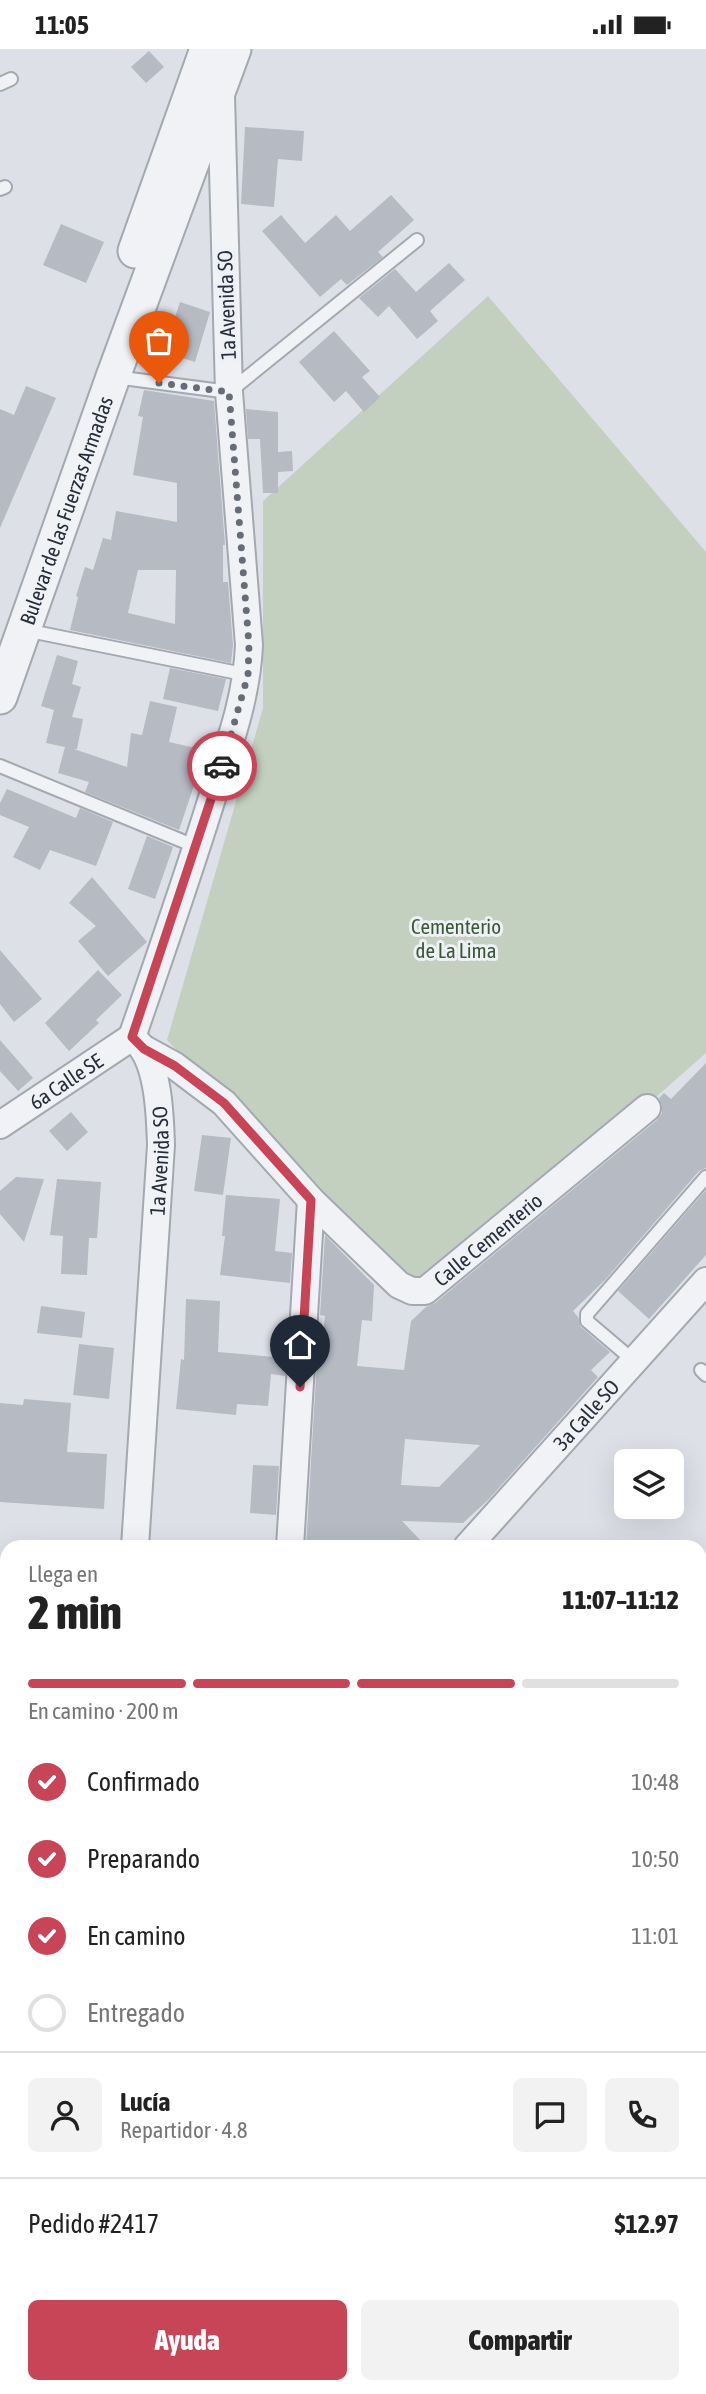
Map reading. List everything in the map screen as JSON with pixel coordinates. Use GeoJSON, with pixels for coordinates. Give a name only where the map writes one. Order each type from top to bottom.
{"type":"FeatureCollection","features":[{"type":"Feature","properties":{"kind":"street","name":"Bulevar de las Fuerzas Armadas"},"geometry":{"type":"LineString","coordinates":[[0,697],[12,629],[207,49]]}},
{"type":"Feature","properties":{"kind":"street","name":"Bulevar de las Fuerzas Armadas"},"geometry":{"type":"LineString","coordinates":[[12,629],[113,377],[234,49]]}},
{"type":"Feature","properties":{"kind":"street","name":"1a Avenida SO"},"geometry":{"type":"LineString","coordinates":[[135,1540],[161,1145],[159,1108],[138,1043],[248,675],[249,645],[229,392],[220,86]]}},
{"type":"Feature","properties":{"kind":"street","name":"6a Calle SE"},"geometry":{"type":"LineString","coordinates":[[0,1125],[138,1043]]}},
{"type":"Feature","properties":{"kind":"street","name":"Calle Cementerio"},"geometry":{"type":"LineString","coordinates":[[138,1043],[175,1066],[224,1103],[311,1200],[399,1285],[412,1291],[425,1291],[647,1108]]}},
{"type":"Feature","properties":{"kind":"street"},"geometry":{"type":"LineString","coordinates":[[290,1540],[311,1200]]}},
{"type":"Feature","properties":{"kind":"street","name":"3a Calle SO"},"geometry":{"type":"LineString","coordinates":[[473,1540],[706,1281]]}},
{"type":"Feature","properties":{"kind":"lane"},"geometry":{"type":"LineString","coordinates":[[113,377],[229,392],[416,240]]}},
{"type":"Feature","properties":{"kind":"lane"},"geometry":{"type":"LineString","coordinates":[[12,629],[248,675]]}},
{"type":"Feature","properties":{"kind":"lane"},"geometry":{"type":"LineString","coordinates":[[0,766],[197,847]]}},
{"type":"Feature","properties":{"kind":"lane"},"geometry":{"type":"LineString","coordinates":[[634,1361],[587,1321],[587,1314],[706,1177]]}},
{"type":"Feature","properties":{"kind":"green space","name":"Cementerio de La Lima"},"geometry":{"type":"Polygon","coordinates":[[[488,296],[706,552],[706,1053],[421,1304],[167,1040],[263,708],[263,501],[488,296]]]}},
{"type":"Feature","properties":{"kind":"building"},"geometry":{"type":"Polygon","coordinates":[[[149,51],[164,67],[146,83],[131,67],[149,51]]]}},
{"type":"Feature","properties":{"kind":"building"},"geometry":{"type":"Polygon","coordinates":[[[245,127],[304,131],[302,161],[278,159],[274,207],[241,204],[245,127]]]}},
{"type":"Feature","properties":{"kind":"building"},"geometry":{"type":"Polygon","coordinates":[[[391,195],[414,220],[378,252],[383,257],[347,285],[341,279],[320,297],[262,231],[281,215],[305,243],[336,215],[350,231],[391,195]]]}},
{"type":"Feature","properties":{"kind":"building"},"geometry":{"type":"Polygon","coordinates":[[[61,224],[104,242],[86,283],[43,265],[61,224]]]}},
{"type":"Feature","properties":{"kind":"building"},"geometry":{"type":"Polygon","coordinates":[[[449,263],[465,280],[430,311],[438,321],[417,339],[389,306],[378,317],[359,298],[395,269],[416,292],[449,263]]]}},
{"type":"Feature","properties":{"kind":"building"},"geometry":{"type":"Polygon","coordinates":[[[180,302],[210,312],[195,362],[164,352],[180,302]]]}},
{"type":"Feature","properties":{"kind":"building"},"geometry":{"type":"Polygon","coordinates":[[[334,331],[370,371],[362,377],[380,397],[364,412],[346,391],[334,402],[299,362],[334,331]]]}},
{"type":"Feature","properties":{"kind":"building"},"geometry":{"type":"Polygon","coordinates":[[[26,386],[56,398],[0,528],[0,409],[14,415],[26,386]]]}},
{"type":"Feature","properties":{"kind":"building"},"geometry":{"type":"Polygon","coordinates":[[[144,390],[214,401],[225,545],[223,582],[228,582],[233,645],[231,663],[70,630],[85,567],[93,570],[103,538],[111,540],[116,511],[177,522],[177,483],[133,475],[143,417],[138,416],[144,390]],[[138,570],[128,613],[175,624],[176,570],[138,570]]]}},
{"type":"Feature","properties":{"kind":"building"},"geometry":{"type":"Polygon","coordinates":[[[246,409],[278,412],[278,452],[292,451],[293,471],[278,472],[278,493],[263,493],[260,439],[248,439],[246,409]]]}},
{"type":"Feature","properties":{"kind":"building"},"geometry":{"type":"Polygon","coordinates":[[[57,655],[78,661],[72,684],[81,687],[72,717],[83,719],[77,749],[74,749],[127,767],[131,733],[142,735],[150,701],[177,707],[169,742],[204,750],[179,830],[85,792],[89,782],[58,773],[65,747],[46,743],[54,710],[41,706],[57,655]]]}},
{"type":"Feature","properties":{"kind":"building"},"geometry":{"type":"Polygon","coordinates":[[[170,668],[226,679],[218,711],[163,699],[170,668]]]}},
{"type":"Feature","properties":{"kind":"building"},"geometry":{"type":"Polygon","coordinates":[[[7,789],[76,818],[80,808],[113,822],[96,866],[50,850],[40,870],[13,857],[29,827],[0,815],[0,803],[7,789]]]}},
{"type":"Feature","properties":{"kind":"building"},"geometry":{"type":"Polygon","coordinates":[[[147,836],[173,847],[155,899],[128,889],[147,836]]]}},
{"type":"Feature","properties":{"kind":"building"},"geometry":{"type":"Polygon","coordinates":[[[92,877],[147,942],[108,976],[78,941],[96,926],[69,903],[92,877]]]}},
{"type":"Feature","properties":{"kind":"building"},"geometry":{"type":"Polygon","coordinates":[[[0,950],[42,999],[14,1022],[0,1004],[0,950]]]}},
{"type":"Feature","properties":{"kind":"building"},"geometry":{"type":"Polygon","coordinates":[[[98,970],[122,995],[96,1020],[99,1023],[69,1051],[45,1023],[98,970]]]}},
{"type":"Feature","properties":{"kind":"building"},"geometry":{"type":"Polygon","coordinates":[[[0,1040],[33,1078],[18,1091],[0,1071],[0,1040]]]}},
{"type":"Feature","properties":{"kind":"building"},"geometry":{"type":"Polygon","coordinates":[[[706,1063],[706,1168],[699,1171],[605,1280],[573,1311],[581,1327],[610,1352],[591,1370],[598,1377],[489,1499],[463,1523],[402,1521],[420,1540],[306,1540],[317,1360],[320,1361],[325,1316],[320,1315],[325,1235],[374,1285],[372,1321],[362,1320],[357,1366],[404,1370],[411,1321],[657,1120],[662,1113],[659,1098],[664,1093],[671,1099],[706,1063]],[[405,1439],[401,1485],[439,1487],[480,1445],[405,1439]]]}},
{"type":"Feature","properties":{"kind":"building"},"geometry":{"type":"Polygon","coordinates":[[[71,1112],[88,1132],[67,1151],[49,1131],[71,1112]]]}},
{"type":"Feature","properties":{"kind":"building"},"geometry":{"type":"Polygon","coordinates":[[[202,1135],[231,1138],[223,1195],[194,1191],[202,1135]]]}},
{"type":"Feature","properties":{"kind":"building"},"geometry":{"type":"Polygon","coordinates":[[[16,1177],[44,1179],[24,1242],[0,1214],[0,1191],[16,1177]]]}},
{"type":"Feature","properties":{"kind":"building"},"geometry":{"type":"Polygon","coordinates":[[[57,1179],[101,1182],[97,1238],[89,1238],[87,1275],[61,1274],[63,1236],[50,1235],[57,1179]]]}},
{"type":"Feature","properties":{"kind":"building"},"geometry":{"type":"Polygon","coordinates":[[[706,1190],[706,1255],[649,1319],[618,1291],[706,1190]]]}},
{"type":"Feature","properties":{"kind":"building"},"geometry":{"type":"Polygon","coordinates":[[[226,1195],[280,1199],[275,1251],[292,1253],[290,1283],[220,1275],[226,1195]]]}},
{"type":"Feature","properties":{"kind":"building"},"geometry":{"type":"Polygon","coordinates":[[[186,1299],[220,1301],[218,1352],[286,1358],[285,1376],[271,1374],[268,1406],[237,1404],[236,1415],[176,1409],[181,1359],[184,1360],[186,1299]]]}},
{"type":"Feature","properties":{"kind":"building"},"geometry":{"type":"Polygon","coordinates":[[[41,1306],[85,1312],[82,1338],[37,1333],[41,1306]]]}},
{"type":"Feature","properties":{"kind":"building"},"geometry":{"type":"Polygon","coordinates":[[[79,1344],[114,1348],[109,1399],[73,1395],[79,1344]]]}},
{"type":"Feature","properties":{"kind":"building"},"geometry":{"type":"Polygon","coordinates":[[[24,1399],[71,1403],[67,1452],[107,1454],[104,1509],[0,1502],[0,1403],[23,1405],[24,1399]]]}},
{"type":"Feature","properties":{"kind":"building"},"geometry":{"type":"Polygon","coordinates":[[[253,1465],[279,1466],[276,1515],[250,1513],[253,1465]]]}},
{"type":"Feature","properties":{"kind":"way so far"},"geometry":{"type":"LineString","coordinates":[[159,383],[229,392],[249,645],[248,675],[222,766]]}},
{"type":"Feature","properties":{"kind":"route"},"geometry":{"type":"LineString","coordinates":[[222,766],[132,1037],[144,1049],[175,1066],[224,1103],[311,1200],[300,1387]]}}]}
